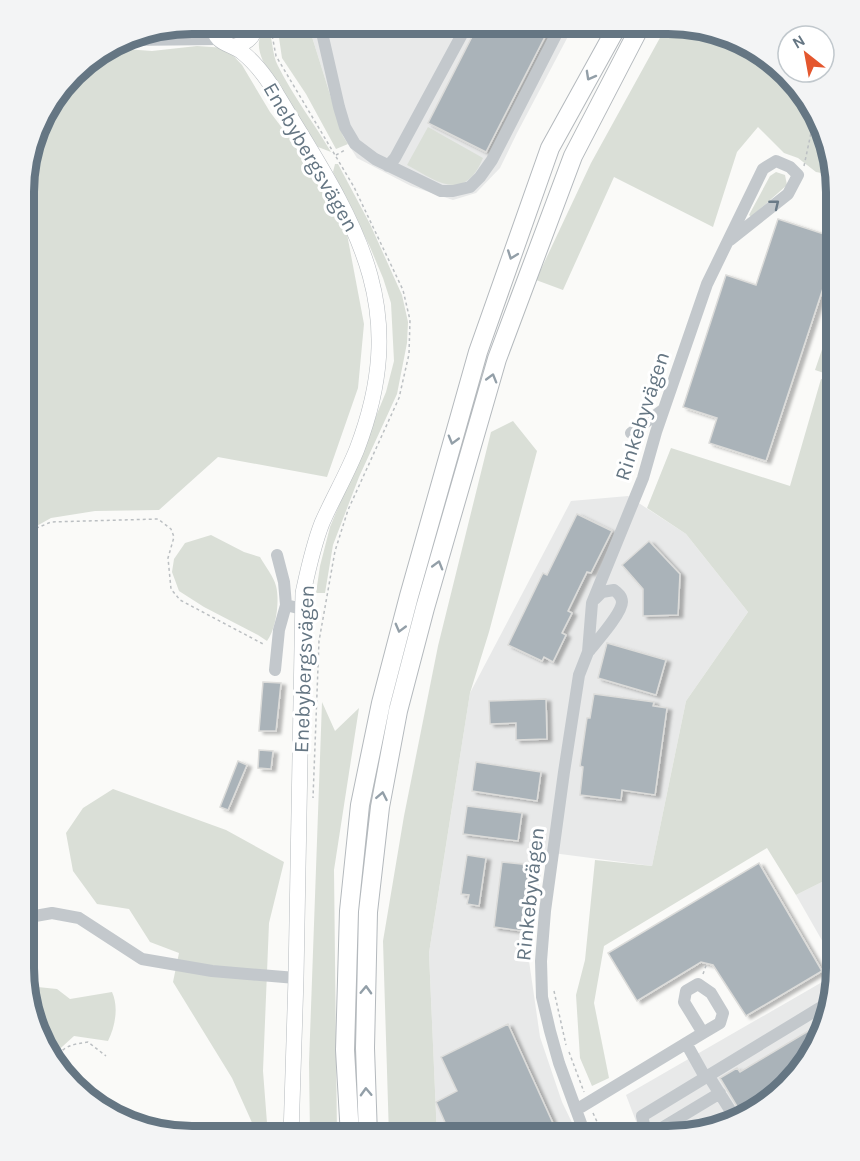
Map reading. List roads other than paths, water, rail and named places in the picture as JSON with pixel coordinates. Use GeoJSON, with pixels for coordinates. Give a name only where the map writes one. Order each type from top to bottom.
{"type":"FeatureCollection","features":[{"type":"Feature","properties":{"kind":"highway"},"geometry":{"type":"LineString","coordinates":[[349,1126],[345,1050],[349,911],[360,805],[381,703],[481,341],[550,148],[612,35]]}},
{"type":"Feature","properties":{"kind":"highway"},"geometry":{"type":"LineString","coordinates":[[368,1126],[364,1048],[368,912],[380,807],[398,711],[425,608],[497,359],[573,156],[636,35]]}},
{"type":"Feature","properties":{"kind":"main road","name":"Enebybergsvägen"},"geometry":{"type":"LineString","coordinates":[[218,35],[224,44],[236,46],[245,43],[250,35]]}},
{"type":"Feature","properties":{"kind":"main road","name":"Enebybergsvägen"},"geometry":{"type":"LineString","coordinates":[[253,35],[257,64]]}},
{"type":"Feature","properties":{"kind":"main road","name":"Enebybergsvägen"},"geometry":{"type":"LineString","coordinates":[[236,46],[257,64],[325,174],[356,232],[371,274],[378,313],[380,348],[374,391],[357,449],[319,534],[310,560],[302,609],[291,1126]]}},
{"type":"Feature","properties":{"kind":"street"},"geometry":{"type":"LineString","coordinates":[[154,40],[188,39],[200,35]]}},
{"type":"Feature","properties":{"kind":"street"},"geometry":{"type":"LineString","coordinates":[[323,35],[345,127],[355,144],[375,159],[441,191],[470,187],[480,177],[492,160],[556,35]]}},
{"type":"Feature","properties":{"kind":"street"},"geometry":{"type":"LineString","coordinates":[[388,165],[395,158],[462,35]]}},
{"type":"Feature","properties":{"kind":"street","name":"Rinkebyvägen"},"geometry":{"type":"LineString","coordinates":[[588,652],[592,603],[643,478],[707,284],[763,170],[777,161],[790,167],[798,175],[797,186],[730,240]]}},
{"type":"Feature","properties":{"kind":"street"},"geometry":{"type":"LineString","coordinates":[[631,433],[665,408]]}},
{"type":"Feature","properties":{"kind":"street"},"geometry":{"type":"LineString","coordinates":[[275,670],[279,630],[286,605],[284,582],[277,555]]}},
{"type":"Feature","properties":{"kind":"street","name":"Rinkebyvägen"},"geometry":{"type":"LineString","coordinates":[[582,1126],[559,1063],[544,1008],[541,962],[545,911],[579,675],[588,652],[619,611],[622,603],[617,592],[608,590],[602,592],[592,603]]}},
{"type":"Feature","properties":{"kind":"street"},"geometry":{"type":"LineString","coordinates":[[286,605],[302,609]]}},
{"type":"Feature","properties":{"kind":"street"},"geometry":{"type":"LineString","coordinates":[[35,916],[52,913],[79,918],[142,959],[212,971],[296,978]]}},
{"type":"Feature","properties":{"kind":"street"},"geometry":{"type":"LineString","coordinates":[[644,1126],[642,1116],[820,1008]]}},
{"type":"Feature","properties":{"kind":"street"},"geometry":{"type":"LineString","coordinates":[[576,1110],[703,1033]]}},
{"type":"Feature","properties":{"kind":"street"},"geometry":{"type":"LineString","coordinates":[[686,1043],[720,1093],[729,1114]]}},
{"type":"Feature","properties":{"kind":"street"},"geometry":{"type":"LineString","coordinates":[[665,1126],[720,1093]]}}]}
